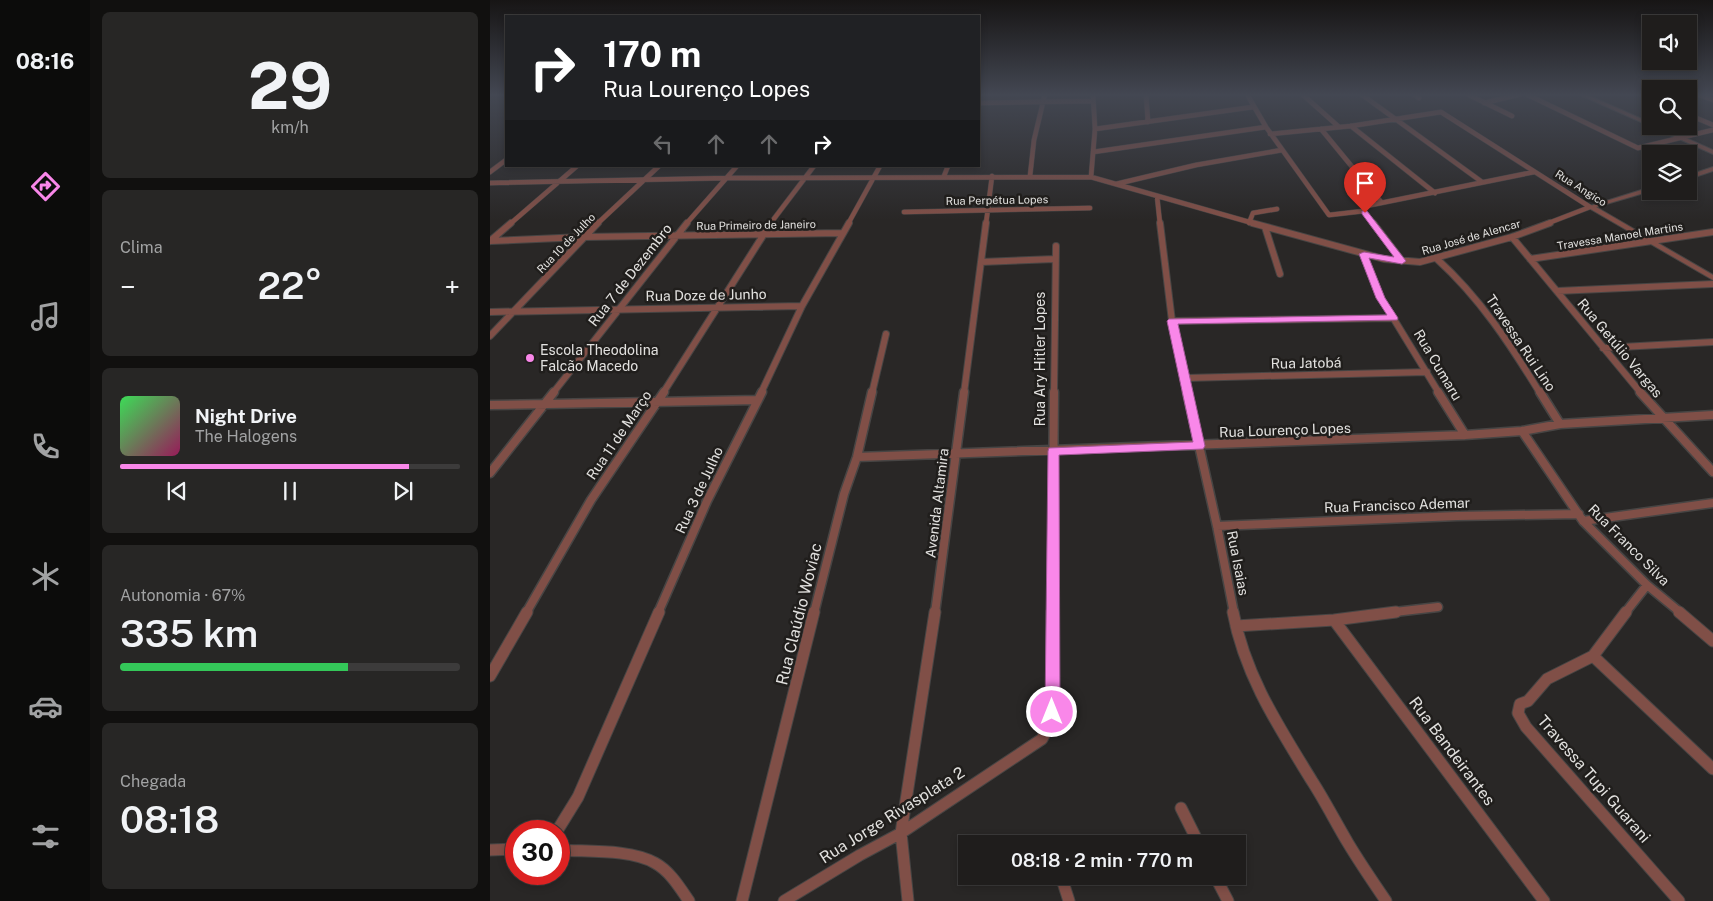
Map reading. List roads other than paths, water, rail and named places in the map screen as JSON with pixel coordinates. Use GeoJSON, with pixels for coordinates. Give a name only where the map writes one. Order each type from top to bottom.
{"type":"FeatureCollection","features":[{"type":"Feature","properties":{"kind":"street"},"geometry":{"type":"LineString","coordinates":[[1030,176],[1035,136]]}},
{"type":"Feature","properties":{"kind":"street"},"geometry":{"type":"LineString","coordinates":[[1091,177],[1095,136]]}},
{"type":"Feature","properties":{"kind":"street"},"geometry":{"type":"LineString","coordinates":[[1094,152],[1204,136]]}},
{"type":"Feature","properties":{"kind":"street"},"geometry":{"type":"LineString","coordinates":[[1272,136],[1329,215],[1364,211]]}},
{"type":"Feature","properties":{"kind":"street"},"geometry":{"type":"LineString","coordinates":[[1327,136],[1381,202]]}},
{"type":"Feature","properties":{"kind":"street"},"geometry":{"type":"LineString","coordinates":[[1364,136],[1435,193]]}},
{"type":"Feature","properties":{"kind":"street"},"geometry":{"type":"LineString","coordinates":[[1420,136],[1482,182]]}},
{"type":"Feature","properties":{"kind":"street","name":"Rua Angico"},"geometry":{"type":"LineString","coordinates":[[1478,136],[1590,207],[1713,278]]}},
{"type":"Feature","properties":{"kind":"street"},"geometry":{"type":"LineString","coordinates":[[1613,136],[1638,148],[1688,136]]}},
{"type":"Feature","properties":{"kind":"street"},"geometry":{"type":"LineString","coordinates":[[1676,136],[1713,152]]}},
{"type":"Feature","properties":{"kind":"street"},"geometry":{"type":"LineString","coordinates":[[1116,184],[1196,165],[1282,150]]}},
{"type":"Feature","properties":{"kind":"street"},"geometry":{"type":"LineString","coordinates":[[490,172],[505,161]]}},
{"type":"Feature","properties":{"kind":"street"},"geometry":{"type":"LineString","coordinates":[[490,241],[576,167]]}},
{"type":"Feature","properties":{"kind":"street","name":"Rua 10 de Julho"},"geometry":{"type":"LineString","coordinates":[[490,336],[583,237],[658,167]]}},
{"type":"Feature","properties":{"kind":"street","name":"Rua 7 de Dezembro"},"geometry":{"type":"LineString","coordinates":[[490,473],[676,235],[736,167]]}},
{"type":"Feature","properties":{"kind":"street","name":"Rua 11 de Março"},"geometry":{"type":"LineString","coordinates":[[490,676],[591,500],[657,402],[761,235],[813,167]]}},
{"type":"Feature","properties":{"kind":"street","name":"Rua 3 de Julho"},"geometry":{"type":"LineString","coordinates":[[564,820],[578,797],[707,502],[802,306],[879,167]]}},
{"type":"Feature","properties":{"kind":"street"},"geometry":{"type":"LineString","coordinates":[[944,176],[948,167]]}},
{"type":"Feature","properties":{"kind":"street"},"geometry":{"type":"LineString","coordinates":[[1697,175],[1712,170]]}},
{"type":"Feature","properties":{"kind":"street"},"geometry":{"type":"LineString","coordinates":[[1364,211],[1366,206],[1381,202],[1435,193],[1534,172]]}},
{"type":"Feature","properties":{"kind":"street","name":"Avenida Altamira"},"geometry":{"type":"LineString","coordinates":[[908,901],[901,833],[937,598],[992,176]]}},
{"type":"Feature","properties":{"kind":"street","name":"Rua José de Alencar"},"geometry":{"type":"LineString","coordinates":[[490,183],[806,177],[1091,177],[1248,223],[1364,254],[1402,261],[1420,262],[1437,259],[1512,237],[1590,207],[1642,191]]}},
{"type":"Feature","properties":{"kind":"street","name":"Rua Isaias"},"geometry":{"type":"LineString","coordinates":[[1157,196],[1172,321],[1186,378],[1236,626],[1256,683],[1276,724],[1386,901]]}},
{"type":"Feature","properties":{"kind":"street","name":"Rua Perpétua Lopes"},"geometry":{"type":"LineString","coordinates":[[904,212],[1090,208]]}},
{"type":"Feature","properties":{"kind":"street"},"geometry":{"type":"LineString","coordinates":[[1248,223],[1254,213],[1277,209]]}},
{"type":"Feature","properties":{"kind":"street"},"geometry":{"type":"LineString","coordinates":[[1364,211],[1402,261]]}},
{"type":"Feature","properties":{"kind":"street"},"geometry":{"type":"LineString","coordinates":[[1265,227],[1280,274]]}},
{"type":"Feature","properties":{"kind":"street","name":"Travessa Manoel Martins"},"geometry":{"type":"LineString","coordinates":[[1530,259],[1605,249],[1647,240],[1713,232]]}},
{"type":"Feature","properties":{"kind":"street","name":"Rua Primeiro de Janeiro"},"geometry":{"type":"LineString","coordinates":[[490,241],[583,237],[842,233]]}},
{"type":"Feature","properties":{"kind":"street","name":"Rua Getúlio Vargas"},"geometry":{"type":"LineString","coordinates":[[1512,237],[1603,348],[1663,418],[1713,472]]}},
{"type":"Feature","properties":{"kind":"street","name":"Rua Ary Hitler Lopes"},"geometry":{"type":"LineString","coordinates":[[1042,739],[1048,730],[1052,712],[1056,246]]}},
{"type":"Feature","properties":{"kind":"street","name":"Rua Cumaru"},"geometry":{"type":"LineString","coordinates":[[1364,254],[1381,298],[1465,435]]}},
{"type":"Feature","properties":{"kind":"street"},"geometry":{"type":"LineString","coordinates":[[981,262],[1055,259]]}},
{"type":"Feature","properties":{"kind":"street","name":"Travessa Rui Lino"},"geometry":{"type":"LineString","coordinates":[[1437,259],[1453,272],[1480,303],[1560,424]]}},
{"type":"Feature","properties":{"kind":"street"},"geometry":{"type":"LineString","coordinates":[[1556,291],[1713,284]]}},
{"type":"Feature","properties":{"kind":"street","name":"Rua Doze de Junho"},"geometry":{"type":"LineString","coordinates":[[490,312],[716,306],[802,306]]}},
{"type":"Feature","properties":{"kind":"street"},"geometry":{"type":"LineString","coordinates":[[1172,321],[1393,318]]}},
{"type":"Feature","properties":{"kind":"street","name":"Rua Claúdio Woviac"},"geometry":{"type":"LineString","coordinates":[[742,901],[844,494],[857,457],[886,334]]}},
{"type":"Feature","properties":{"kind":"street"},"geometry":{"type":"LineString","coordinates":[[1603,348],[1713,342]]}},
{"type":"Feature","properties":{"kind":"street","name":"Rua Jatobá"},"geometry":{"type":"LineString","coordinates":[[1186,378],[1427,372]]}},
{"type":"Feature","properties":{"kind":"street"},"geometry":{"type":"LineString","coordinates":[[490,404],[758,400]]}},
{"type":"Feature","properties":{"kind":"street","name":"Rua Lourenço Lopes"},"geometry":{"type":"LineString","coordinates":[[857,457],[1465,435],[1522,431],[1560,424],[1713,415]]}},
{"type":"Feature","properties":{"kind":"street","name":"Rua Franco Silva"},"geometry":{"type":"LineString","coordinates":[[1522,431],[1581,518],[1647,585],[1713,641]]}},
{"type":"Feature","properties":{"kind":"street","name":"Rua Francisco Ademar"},"geometry":{"type":"LineString","coordinates":[[1217,526],[1457,516],[1581,518],[1713,503]]}},
{"type":"Feature","properties":{"kind":"street"},"geometry":{"type":"LineString","coordinates":[[1647,585],[1593,656],[1713,769]]}},
{"type":"Feature","properties":{"kind":"street"},"geometry":{"type":"LineString","coordinates":[[1236,626],[1334,620],[1438,607]]}},
{"type":"Feature","properties":{"kind":"street","name":"Rua Bandeirantes"},"geometry":{"type":"LineString","coordinates":[[1334,620],[1544,901]]}},
{"type":"Feature","properties":{"kind":"street","name":"Travessa Tupi Guarani"},"geometry":{"type":"LineString","coordinates":[[1593,656],[1548,679],[1528,701],[1520,704],[1518,713],[1526,727],[1679,901]]}},
{"type":"Feature","properties":{"kind":"street","name":"Rua Jorge Rivasplata 2"},"geometry":{"type":"LineString","coordinates":[[784,901],[860,855],[901,833],[1042,739]]}},
{"type":"Feature","properties":{"kind":"street"},"geometry":{"type":"LineString","coordinates":[[1181,808],[1194,835]]}},
{"type":"Feature","properties":{"kind":"street"},"geometry":{"type":"LineString","coordinates":[[490,850],[505,849]]}},
{"type":"Feature","properties":{"kind":"street"},"geometry":{"type":"LineString","coordinates":[[570,851],[640,858],[656,864],[669,876],[689,901]]}},
{"type":"Feature","properties":{"kind":"street"},"geometry":{"type":"LineString","coordinates":[[1064,885],[1069,901]]}},
{"type":"Feature","properties":{"kind":"street"},"geometry":{"type":"LineString","coordinates":[[1220,885],[1228,901]]}},
{"type":"Feature","properties":{"kind":"place","name":"Escola Theodolina Falcão Macedo"},"geometry":{"type":"Point","coordinates":[530,358]}}]}
